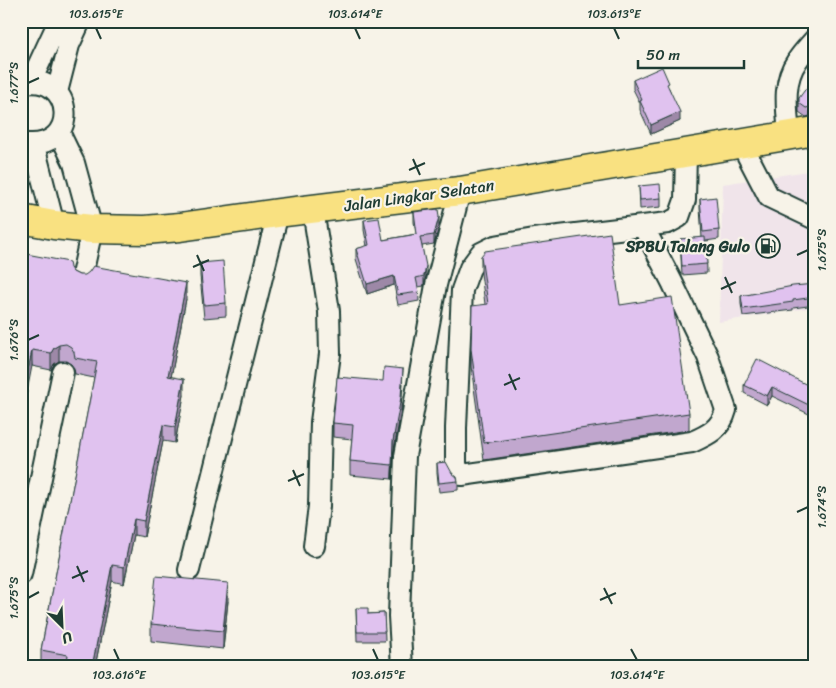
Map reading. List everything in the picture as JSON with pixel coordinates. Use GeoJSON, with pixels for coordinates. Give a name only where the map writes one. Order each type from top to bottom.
{"type":"FeatureCollection","features":[{"type":"Feature","properties":{"kind":"highway","name":"Jalan Lingkar Selatan"},"geometry":{"type":"LineString","coordinates":[[21,219],[92,229],[145,230],[180,227],[460,191],[802,133]]}},
{"type":"Feature","properties":{"kind":"street"},"geometry":{"type":"LineString","coordinates":[[54,225],[28,145],[48,142],[59,132],[65,119],[64,105],[57,92],[46,84],[26,83],[59,21]]}},
{"type":"Feature","properties":{"kind":"street"},"geometry":{"type":"LineString","coordinates":[[57,92],[69,45],[80,21]]}},
{"type":"Feature","properties":{"kind":"street"},"geometry":{"type":"LineString","coordinates":[[802,133],[786,102],[788,82],[796,62],[815,39]]}},
{"type":"Feature","properties":{"kind":"street"},"geometry":{"type":"LineString","coordinates":[[59,132],[74,163],[92,229],[81,280]]}},
{"type":"Feature","properties":{"kind":"street"},"geometry":{"type":"LineString","coordinates":[[741,143],[769,196],[815,219]]}},
{"type":"Feature","properties":{"kind":"street"},"geometry":{"type":"LineString","coordinates":[[642,226],[672,282],[708,357],[726,410],[719,426],[709,434],[692,442],[462,475],[456,466],[456,428],[462,290],[470,268],[481,254],[495,246],[534,239],[642,226],[668,223],[679,217],[685,200],[686,152]]}},
{"type":"Feature","properties":{"kind":"street"},"geometry":{"type":"LineString","coordinates":[[402,667],[399,616],[405,456],[436,285],[460,191]]}},
{"type":"Feature","properties":{"kind":"street"},"geometry":{"type":"LineString","coordinates":[[313,210],[329,311],[330,354],[321,422],[319,506],[314,546]]}},
{"type":"Feature","properties":{"kind":"street"},"geometry":{"type":"LineString","coordinates":[[189,570],[278,213]]}},
{"type":"Feature","properties":{"kind":"street"},"geometry":{"type":"LineString","coordinates":[[21,574],[63,372]]}},
{"type":"Feature","properties":{"kind":"shaded area","name":"SPBU Talang Gulo"},"geometry":{"type":"Polygon","coordinates":[[[815,170],[815,307],[719,322],[723,184],[815,170]]]}},
{"type":"Feature","properties":{"kind":"building"},"geometry":{"type":"Polygon","coordinates":[[[662,67],[669,83],[667,84],[680,112],[651,125],[633,80],[662,67]]]}},
{"type":"Feature","properties":{"kind":"building"},"geometry":{"type":"Polygon","coordinates":[[[810,83],[815,86],[815,101],[810,107],[806,108],[799,103],[799,98],[810,83]]]}},
{"type":"Feature","properties":{"kind":"building"},"geometry":{"type":"Polygon","coordinates":[[[660,184],[661,198],[640,200],[639,186],[660,184]]]}},
{"type":"Feature","properties":{"kind":"building"},"geometry":{"type":"Polygon","coordinates":[[[716,197],[719,230],[703,232],[700,199],[716,197]]]}},
{"type":"Feature","properties":{"kind":"building"},"geometry":{"type":"Polygon","coordinates":[[[438,209],[439,217],[434,235],[420,237],[426,266],[424,276],[416,278],[419,292],[398,295],[394,276],[367,284],[356,249],[369,245],[364,220],[379,218],[383,240],[417,234],[414,212],[438,209]]]}},
{"type":"Feature","properties":{"kind":"building"},"geometry":{"type":"Polygon","coordinates":[[[610,233],[620,305],[672,297],[689,413],[484,443],[471,349],[472,306],[488,304],[481,256],[485,251],[610,233]]]}},
{"type":"Feature","properties":{"kind":"building"},"geometry":{"type":"Polygon","coordinates":[[[705,237],[707,264],[682,266],[680,239],[705,237]]]}},
{"type":"Feature","properties":{"kind":"building"},"geometry":{"type":"Polygon","coordinates":[[[21,253],[69,262],[73,272],[79,275],[85,275],[93,266],[186,283],[168,376],[184,379],[175,427],[163,425],[144,521],[134,519],[124,567],[112,565],[92,667],[66,667],[68,655],[41,650],[97,362],[75,358],[71,347],[66,344],[54,348],[51,353],[32,350],[21,405],[21,253]]]}},
{"type":"Feature","properties":{"kind":"building"},"geometry":{"type":"Polygon","coordinates":[[[223,261],[226,303],[204,305],[200,263],[223,261]]]}},
{"type":"Feature","properties":{"kind":"building"},"geometry":{"type":"Polygon","coordinates":[[[815,284],[815,297],[743,309],[741,296],[793,286],[815,284]]]}},
{"type":"Feature","properties":{"kind":"building"},"geometry":{"type":"Polygon","coordinates":[[[757,359],[815,389],[815,408],[772,387],[767,396],[744,385],[757,359]]]}},
{"type":"Feature","properties":{"kind":"building"},"geometry":{"type":"Polygon","coordinates":[[[384,367],[403,369],[401,397],[393,441],[392,465],[350,461],[353,425],[333,423],[337,377],[383,381],[384,367]]]}},
{"type":"Feature","properties":{"kind":"building"},"geometry":{"type":"Polygon","coordinates":[[[446,462],[458,481],[439,483],[437,463],[446,462]]]}},
{"type":"Feature","properties":{"kind":"building"},"geometry":{"type":"Polygon","coordinates":[[[156,576],[228,583],[223,631],[151,624],[156,576]]]}},
{"type":"Feature","properties":{"kind":"building"},"geometry":{"type":"Polygon","coordinates":[[[356,608],[368,608],[368,614],[384,613],[385,632],[357,632],[356,608]]]}},
{"type":"Feature","properties":{"kind":"place","name":"SPBU Talang Gulo"},"geometry":{"type":"Point","coordinates":[768,246]}}]}
